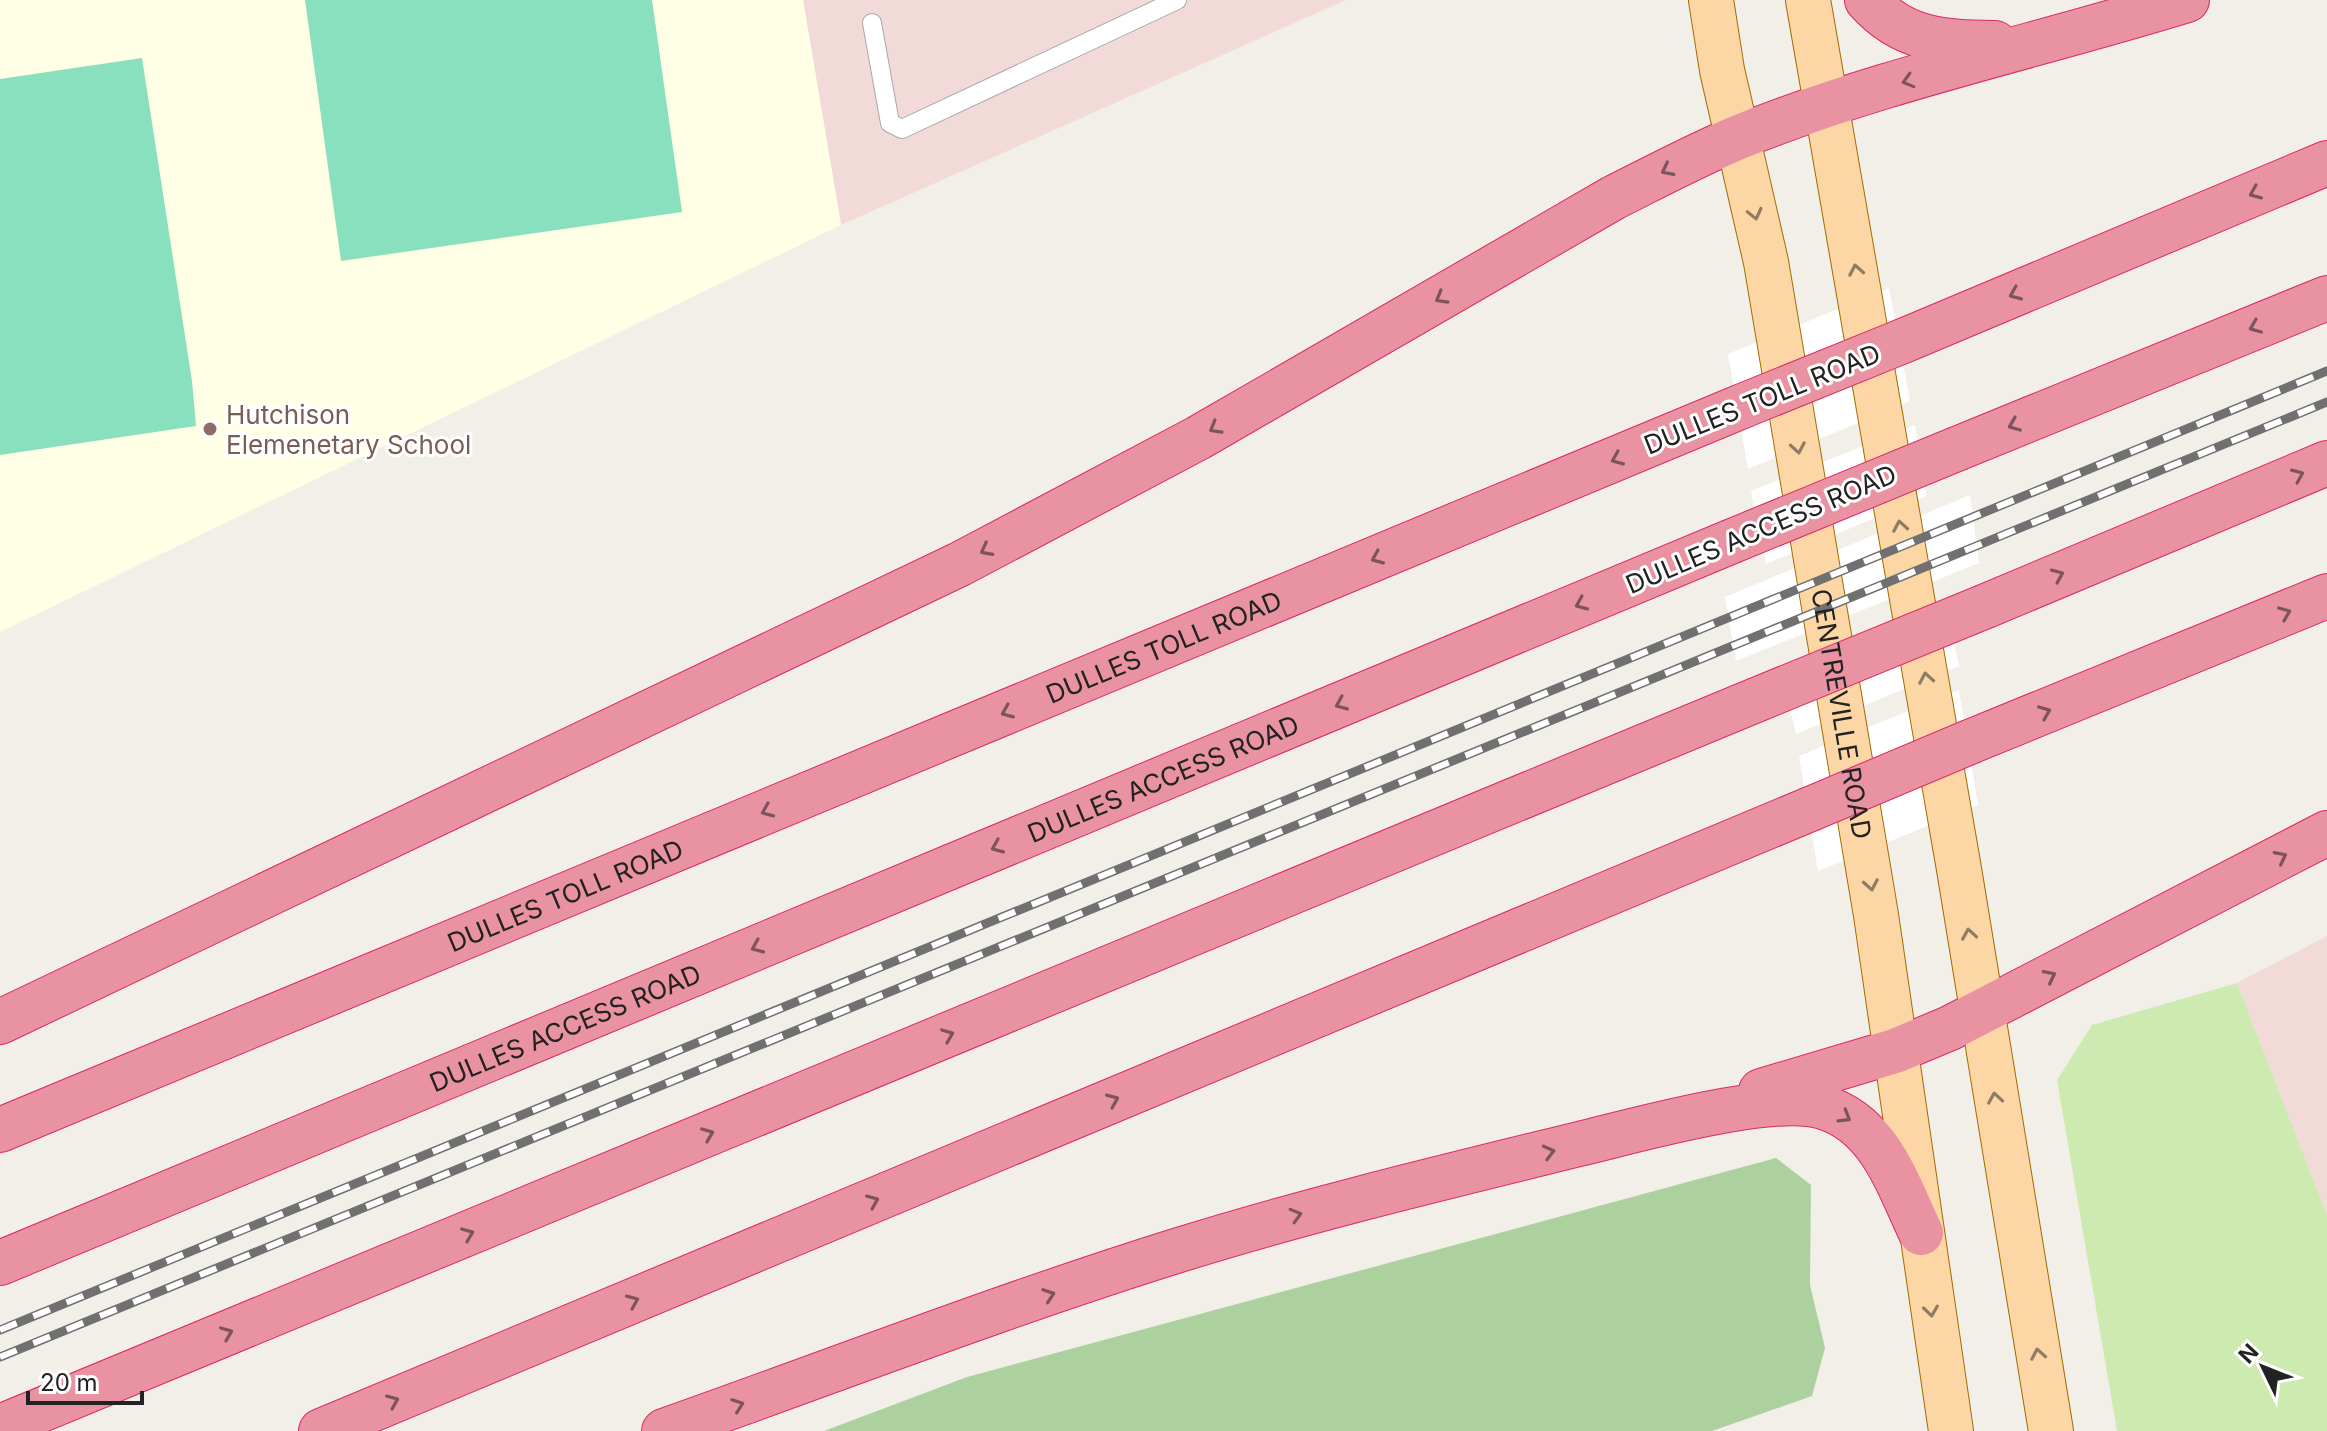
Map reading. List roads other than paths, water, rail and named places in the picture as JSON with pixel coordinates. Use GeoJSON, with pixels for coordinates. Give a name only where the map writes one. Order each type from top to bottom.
{"type":"FeatureCollection","features":[{"type":"Feature","properties":{"kind":"highway"},"geometry":{"type":"LineString","coordinates":[[1867,0],[1898,28],[1924,39],[2037,45]]}},
{"type":"Feature","properties":{"kind":"highway"},"geometry":{"type":"LineString","coordinates":[[0,1022],[960,564],[1198,438],[1613,198],[1738,138],[1827,105],[2187,0]]}},
{"type":"Feature","properties":{"kind":"highway","name":"DULLES TOLL ROAD"},"geometry":{"type":"LineString","coordinates":[[0,1130],[2327,163]]}},
{"type":"Feature","properties":{"kind":"highway","name":"DULLES ACCESS ROAD"},"geometry":{"type":"LineString","coordinates":[[0,1263],[1730,542],[2327,298]]}},
{"type":"Feature","properties":{"kind":"highway"},"geometry":{"type":"LineString","coordinates":[[0,1427],[2327,463]]}},
{"type":"Feature","properties":{"kind":"highway"},"geometry":{"type":"LineString","coordinates":[[321,1431],[1972,741],[2327,596]]}},
{"type":"Feature","properties":{"kind":"highway"},"geometry":{"type":"LineString","coordinates":[[1687,1118],[1798,1078],[1895,1051],[1980,1011],[2327,833]]}},
{"type":"Feature","properties":{"kind":"highway"},"geometry":{"type":"LineString","coordinates":[[664,1431],[1188,1247],[1310,1211],[1687,1118],[1798,1102],[1836,1112],[1858,1126],[1885,1156],[1921,1233]]}},
{"type":"Feature","properties":{"kind":"main road","name":"CENTREVILLE ROAD"},"geometry":{"type":"LineString","coordinates":[[1711,0],[1774,309],[1876,915],[1951,1431]]}},
{"type":"Feature","properties":{"kind":"main road"},"geometry":{"type":"LineString","coordinates":[[1808,0],[2051,1431]]}},
{"type":"Feature","properties":{"kind":"lane"},"geometry":{"type":"LineString","coordinates":[[872,23],[890,123],[902,129],[1177,0]]}},
{"type":"Feature","properties":{"kind":"railway"},"geometry":{"type":"LineString","coordinates":[[0,1330],[2327,371]]}},
{"type":"Feature","properties":{"kind":"railway"},"geometry":{"type":"LineString","coordinates":[[0,1357],[2327,402]]}},
{"type":"Feature","properties":{"kind":"place","name":"Hutchison Elemenetary School"},"geometry":{"type":"Point","coordinates":[210,429]}}]}
